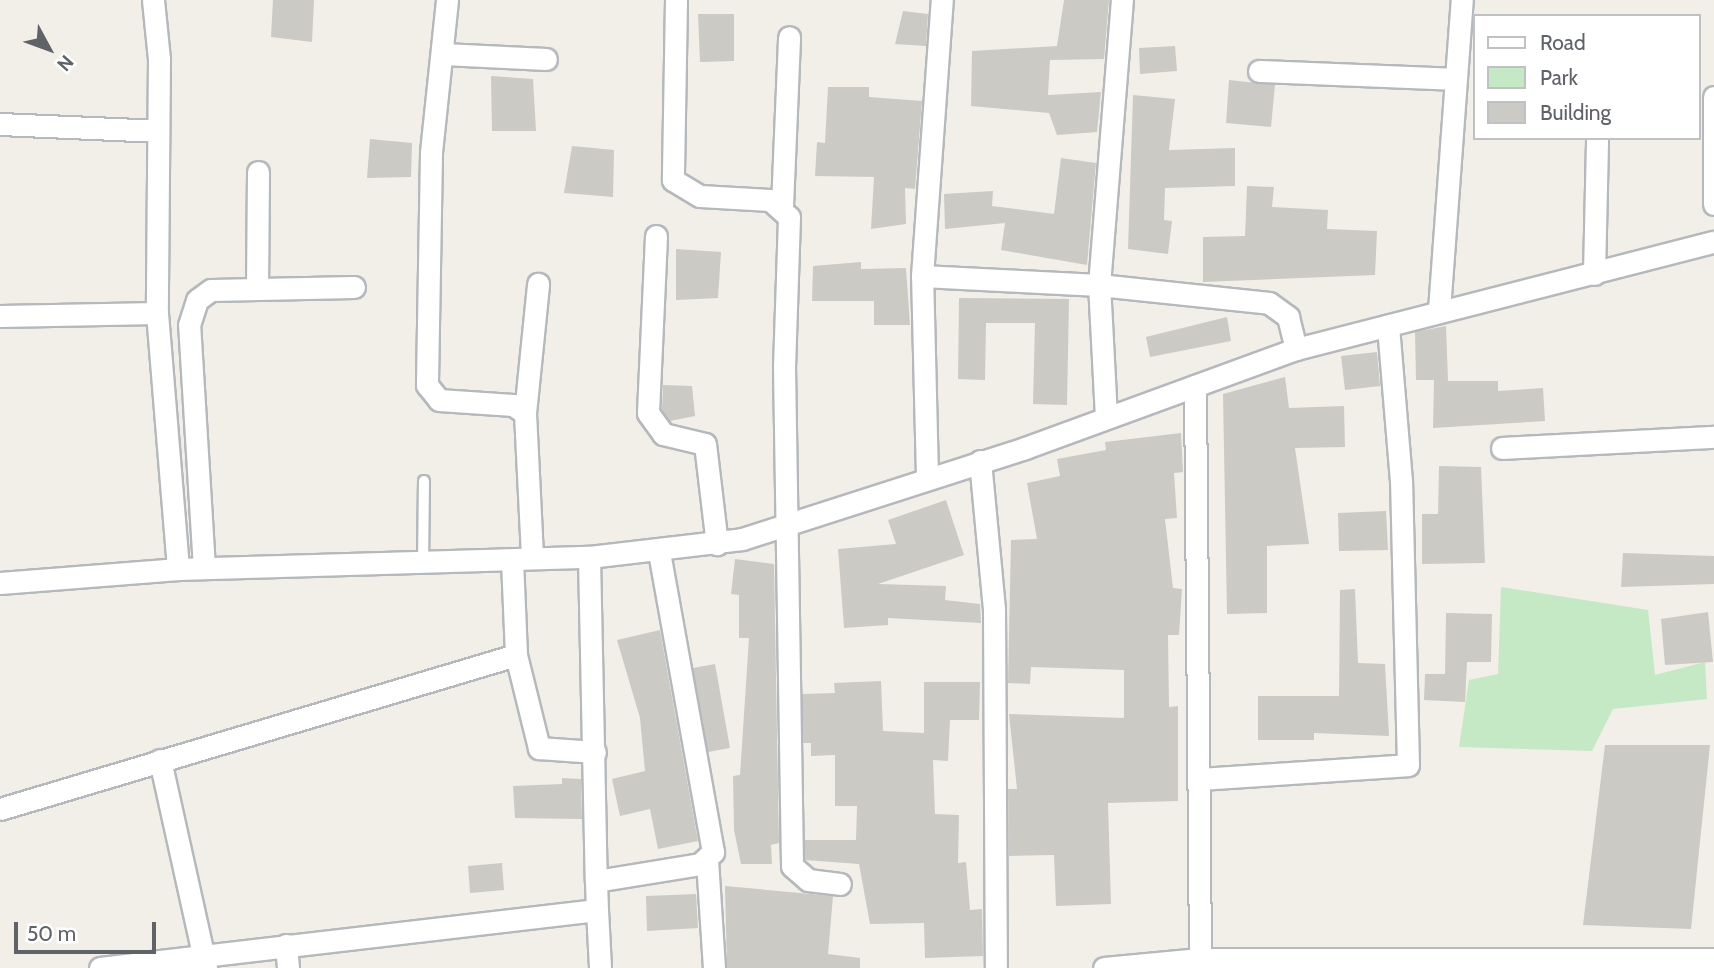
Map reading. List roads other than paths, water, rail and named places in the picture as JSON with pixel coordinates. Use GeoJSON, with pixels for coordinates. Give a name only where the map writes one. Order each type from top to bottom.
{"type":"FeatureCollection","features":[{"type":"Feature","properties":{"kind":"street"},"geometry":{"type":"LineString","coordinates":[[153,0],[158,131],[157,313],[178,569]]}},
{"type":"Feature","properties":{"kind":"street"},"geometry":{"type":"LineString","coordinates":[[446,0],[443,54],[431,153],[427,385],[439,400],[513,405],[525,413]]}},
{"type":"Feature","properties":{"kind":"street"},"geometry":{"type":"LineString","coordinates":[[676,0],[673,180],[700,196],[782,206]]}},
{"type":"Feature","properties":{"kind":"street"},"geometry":{"type":"LineString","coordinates":[[927,477],[922,276],[942,0]]}},
{"type":"Feature","properties":{"kind":"street"},"geometry":{"type":"LineString","coordinates":[[1106,416],[1099,285],[1122,0]]}},
{"type":"Feature","properties":{"kind":"street"},"geometry":{"type":"LineString","coordinates":[[1439,310],[1454,79],[1462,0]]}},
{"type":"Feature","properties":{"kind":"street"},"geometry":{"type":"LineString","coordinates":[[789,37],[782,206],[789,218],[784,366],[789,526],[792,866],[808,880],[840,884]]}},
{"type":"Feature","properties":{"kind":"street"},"geometry":{"type":"LineString","coordinates":[[443,54],[546,59]]}},
{"type":"Feature","properties":{"kind":"street"},"geometry":{"type":"LineString","coordinates":[[1259,71],[1454,79]]}},
{"type":"Feature","properties":{"kind":"street"},"geometry":{"type":"LineString","coordinates":[[1714,97],[1714,204]]}},
{"type":"Feature","properties":{"kind":"street"},"geometry":{"type":"LineString","coordinates":[[0,124],[158,131]]}},
{"type":"Feature","properties":{"kind":"street"},"geometry":{"type":"LineString","coordinates":[[1594,274],[1597,140]]}},
{"type":"Feature","properties":{"kind":"street"},"geometry":{"type":"LineString","coordinates":[[257,288],[258,172]]}},
{"type":"Feature","properties":{"kind":"street"},"geometry":{"type":"LineString","coordinates":[[656,236],[648,413],[663,434],[705,444],[717,544]]}},
{"type":"Feature","properties":{"kind":"street"},"geometry":{"type":"LineString","coordinates":[[0,583],[178,569],[589,557],[717,544],[789,526],[1296,349],[1439,310],[1708,246]]}},
{"type":"Feature","properties":{"kind":"street"},"geometry":{"type":"LineString","coordinates":[[922,276],[1099,285],[1269,303],[1288,317],[1296,349]]}},
{"type":"Feature","properties":{"kind":"street"},"geometry":{"type":"LineString","coordinates":[[538,284],[525,413],[522,559],[516,655],[539,748],[595,752]]}},
{"type":"Feature","properties":{"kind":"street"},"geometry":{"type":"LineString","coordinates":[[204,568],[191,318],[205,291],[354,287]]}},
{"type":"Feature","properties":{"kind":"street"},"geometry":{"type":"LineString","coordinates":[[0,316],[157,313]]}},
{"type":"Feature","properties":{"kind":"street"},"geometry":{"type":"LineString","coordinates":[[1199,779],[1408,765],[1401,481],[1388,326]]}},
{"type":"Feature","properties":{"kind":"street"},"geometry":{"type":"LineString","coordinates":[[1195,386],[1200,959]]}},
{"type":"Feature","properties":{"kind":"street"},"geometry":{"type":"LineString","coordinates":[[1502,448],[1714,437]]}},
{"type":"Feature","properties":{"kind":"street"},"geometry":{"type":"LineString","coordinates":[[980,461],[994,608],[996,968]]}},
{"type":"Feature","properties":{"kind":"street"},"geometry":{"type":"LineString","coordinates":[[659,552],[714,843],[707,860],[714,968]]}},
{"type":"Feature","properties":{"kind":"street"},"geometry":{"type":"LineString","coordinates":[[589,557],[600,968]]}},
{"type":"Feature","properties":{"kind":"street"},"geometry":{"type":"LineString","coordinates":[[0,810],[516,655]]}},
{"type":"Feature","properties":{"kind":"street"},"geometry":{"type":"LineString","coordinates":[[160,760],[205,962]]}},
{"type":"Feature","properties":{"kind":"street"},"geometry":{"type":"LineString","coordinates":[[596,881],[707,860]]}},
{"type":"Feature","properties":{"kind":"street"},"geometry":{"type":"LineString","coordinates":[[100,968],[205,962],[286,945],[597,911]]}},
{"type":"Feature","properties":{"kind":"street"},"geometry":{"type":"LineString","coordinates":[[286,945],[288,968]]}},
{"type":"Feature","properties":{"kind":"street"},"geometry":{"type":"LineString","coordinates":[[1104,968],[1138,967],[1200,959],[1714,959]]}},
{"type":"Feature","properties":{"kind":"lane"},"geometry":{"type":"LineString","coordinates":[[423,563],[424,481]]}}]}
